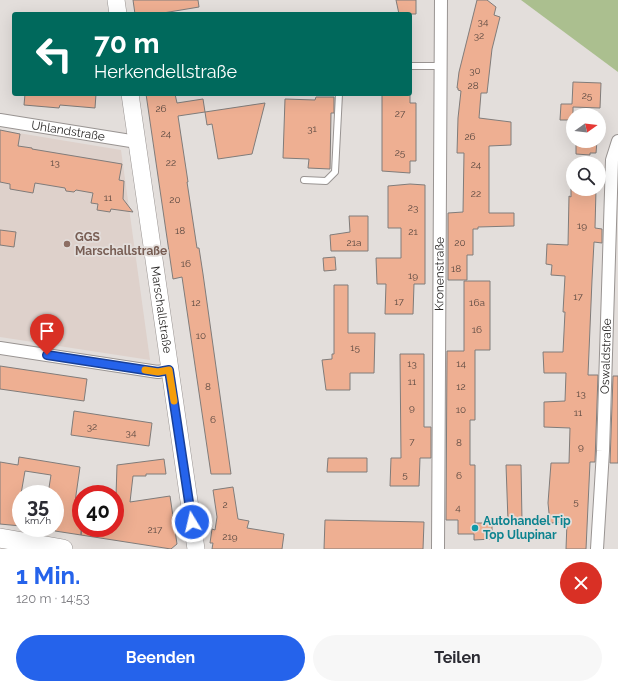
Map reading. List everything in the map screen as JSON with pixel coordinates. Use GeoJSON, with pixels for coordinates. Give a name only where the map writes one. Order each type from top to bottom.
{"type":"FeatureCollection","features":[{"type":"Feature","properties":{"kind":"main road"},"geometry":{"type":"LineString","coordinates":[[0,538],[63,549]]}},
{"type":"Feature","properties":{"kind":"street"},"geometry":{"type":"LineString","coordinates":[[116,0],[118,12]]}},
{"type":"Feature","properties":{"kind":"street","name":"Kronenstraße"},"geometry":{"type":"LineString","coordinates":[[438,549],[441,0]]}},
{"type":"Feature","properties":{"kind":"street","name":"Marschallstraße"},"geometry":{"type":"LineString","coordinates":[[130,96],[196,549]]}},
{"type":"Feature","properties":{"kind":"street","name":"Uhlandstraße"},"geometry":{"type":"LineString","coordinates":[[0,120],[136,142]]}},
{"type":"Feature","properties":{"kind":"street","name":"Oswaldstraße"},"geometry":{"type":"LineString","coordinates":[[597,549],[613,275],[612,160],[618,141]]}},
{"type":"Feature","properties":{"kind":"street"},"geometry":{"type":"LineString","coordinates":[[0,348],[158,372],[169,370]]}},
{"type":"Feature","properties":{"kind":"lane"},"geometry":{"type":"LineString","coordinates":[[412,66],[440,66]]}},
{"type":"Feature","properties":{"kind":"lane"},"geometry":{"type":"LineString","coordinates":[[304,180],[326,181],[335,172],[339,96]]}},
{"type":"Feature","properties":{"kind":"shaded area","name":"GGS Marschallstraße"},"geometry":{"type":"Polygon","coordinates":[[[0,130],[121,150],[150,360],[0,337],[0,130]]]}},
{"type":"Feature","properties":{"kind":"green space"},"geometry":{"type":"Polygon","coordinates":[[[521,0],[618,0],[618,72],[521,0]]]}},
{"type":"Feature","properties":{"kind":"building"},"geometry":{"type":"Polygon","coordinates":[[[133,0],[198,0],[199,7],[169,12],[135,12],[133,0]]]}},
{"type":"Feature","properties":{"kind":"building"},"geometry":{"type":"Polygon","coordinates":[[[396,0],[416,0],[416,14],[412,14],[412,12],[399,12],[396,0]]]}},
{"type":"Feature","properties":{"kind":"building"},"geometry":{"type":"Polygon","coordinates":[[[477,0],[487,0],[496,7],[494,15],[500,17],[492,49],[487,93],[481,93],[479,118],[511,122],[511,145],[489,146],[489,213],[514,213],[514,226],[478,227],[478,229],[473,229],[473,255],[467,255],[467,280],[448,280],[448,213],[463,212],[464,153],[457,153],[458,118],[461,91],[457,88],[459,72],[477,0]]]}},
{"type":"Feature","properties":{"kind":"building"},"geometry":{"type":"Polygon","coordinates":[[[573,82],[601,83],[600,108],[566,108],[566,120],[560,120],[561,104],[572,104],[573,82]]]}},
{"type":"Feature","properties":{"kind":"building"},"geometry":{"type":"Polygon","coordinates":[[[25,96],[96,96],[95,108],[60,105],[59,108],[24,105],[25,96]]]}},
{"type":"Feature","properties":{"kind":"building"},"geometry":{"type":"Polygon","coordinates":[[[146,96],[175,96],[177,103],[203,99],[205,112],[178,116],[197,248],[199,248],[203,274],[231,474],[211,474],[182,277],[173,279],[146,96]]]}},
{"type":"Feature","properties":{"kind":"building"},"geometry":{"type":"Polygon","coordinates":[[[382,96],[410,96],[410,103],[416,103],[416,161],[410,161],[410,173],[382,171],[382,96]]]}},
{"type":"Feature","properties":{"kind":"building"},"geometry":{"type":"Polygon","coordinates":[[[316,97],[334,97],[334,113],[331,113],[330,169],[308,168],[309,159],[283,158],[285,99],[315,100],[316,97]]]}},
{"type":"Feature","properties":{"kind":"building"},"geometry":{"type":"Polygon","coordinates":[[[265,103],[252,154],[218,159],[212,124],[207,125],[205,112],[265,103]]]}},
{"type":"Feature","properties":{"kind":"building"},"geometry":{"type":"Polygon","coordinates":[[[0,130],[20,134],[18,146],[122,164],[119,180],[124,181],[123,199],[133,212],[111,209],[110,212],[97,210],[98,204],[91,203],[93,193],[76,190],[74,192],[66,191],[65,188],[35,183],[33,193],[10,189],[10,184],[0,182],[0,130]]]}},
{"type":"Feature","properties":{"kind":"building"},"geometry":{"type":"Polygon","coordinates":[[[576,148],[596,148],[596,153],[590,153],[590,155],[576,154],[576,148]]]}},
{"type":"Feature","properties":{"kind":"building"},"geometry":{"type":"Polygon","coordinates":[[[410,184],[425,185],[425,284],[414,284],[413,314],[385,314],[386,284],[377,284],[376,258],[401,258],[401,228],[388,228],[388,186],[410,184]]]}},
{"type":"Feature","properties":{"kind":"building"},"geometry":{"type":"Polygon","coordinates":[[[569,196],[596,196],[595,228],[602,229],[602,243],[594,242],[592,280],[588,375],[598,375],[595,462],[590,462],[586,549],[566,549],[567,522],[550,523],[548,503],[551,463],[569,463],[570,428],[544,427],[544,402],[565,401],[566,373],[544,373],[543,352],[563,352],[565,312],[563,312],[565,276],[551,275],[552,265],[546,264],[547,244],[568,245],[569,196]]]}},
{"type":"Feature","properties":{"kind":"building"},"geometry":{"type":"Polygon","coordinates":[[[349,216],[368,216],[368,251],[331,251],[330,235],[350,232],[349,216]]]}},
{"type":"Feature","properties":{"kind":"building"},"geometry":{"type":"Polygon","coordinates":[[[0,230],[16,232],[14,247],[0,245],[0,230]]]}},
{"type":"Feature","properties":{"kind":"building"},"geometry":{"type":"Polygon","coordinates":[[[335,257],[336,270],[324,271],[323,258],[335,257]]]}},
{"type":"Feature","properties":{"kind":"building"},"geometry":{"type":"Polygon","coordinates":[[[464,281],[490,281],[490,350],[475,350],[475,420],[470,420],[470,465],[475,465],[475,523],[492,523],[492,539],[474,540],[474,534],[458,534],[458,520],[446,520],[447,351],[464,351],[464,281]]]}},
{"type":"Feature","properties":{"kind":"building"},"geometry":{"type":"Polygon","coordinates":[[[334,285],[348,285],[348,333],[375,333],[374,373],[350,373],[350,390],[326,390],[322,360],[332,359],[332,354],[334,354],[334,285]]]}},
{"type":"Feature","properties":{"kind":"building"},"geometry":{"type":"Polygon","coordinates":[[[400,354],[424,354],[424,427],[431,427],[431,458],[420,458],[419,486],[390,486],[391,458],[401,458],[400,354]]]}},
{"type":"Feature","properties":{"kind":"building"},"geometry":{"type":"Polygon","coordinates":[[[0,366],[87,379],[84,401],[0,389],[0,366]]]}},
{"type":"Feature","properties":{"kind":"building"},"geometry":{"type":"Polygon","coordinates":[[[613,376],[618,376],[618,463],[610,463],[613,376]]]}},
{"type":"Feature","properties":{"kind":"building"},"geometry":{"type":"Polygon","coordinates":[[[74,411],[152,423],[149,446],[71,435],[74,411]]]}},
{"type":"Feature","properties":{"kind":"building"},"geometry":{"type":"Polygon","coordinates":[[[19,457],[80,467],[77,485],[72,485],[72,534],[64,532],[64,485],[49,485],[51,475],[25,471],[23,485],[12,485],[12,525],[0,524],[0,462],[18,465],[19,457]]]}},
{"type":"Feature","properties":{"kind":"building"},"geometry":{"type":"Polygon","coordinates":[[[328,458],[367,458],[367,472],[327,472],[328,458]]]}},
{"type":"Feature","properties":{"kind":"building"},"geometry":{"type":"Polygon","coordinates":[[[164,459],[166,474],[146,474],[146,476],[133,476],[130,502],[170,496],[177,544],[171,549],[94,537],[124,537],[124,485],[116,485],[117,465],[164,459]]]}},
{"type":"Feature","properties":{"kind":"building"},"geometry":{"type":"Polygon","coordinates":[[[506,465],[521,465],[522,521],[508,521],[506,465]]]}},
{"type":"Feature","properties":{"kind":"building"},"geometry":{"type":"Polygon","coordinates":[[[233,487],[238,519],[249,521],[247,528],[284,534],[282,549],[212,549],[213,543],[210,543],[212,529],[215,530],[217,517],[213,490],[233,487]]]}},
{"type":"Feature","properties":{"kind":"building"},"geometry":{"type":"Polygon","coordinates":[[[325,520],[424,522],[423,549],[324,549],[325,520]]]}},
{"type":"Feature","properties":{"kind":"slow traffic"},"geometry":{"type":"LineString","coordinates":[[145,370],[158,372],[169,370],[174,401]]}},
{"type":"Feature","properties":{"kind":"place","name":"GGS Marschallstraße"},"geometry":{"type":"Point","coordinates":[67,244]}},
{"type":"Feature","properties":{"kind":"place","name":"Autohandel Tip Top Ulupinar"},"geometry":{"type":"Point","coordinates":[475,528]}},
{"type":"Feature","properties":{"kind":"route"},"geometry":{"type":"LineString","coordinates":[[47,355],[158,372],[169,370],[192,522]]}}]}
